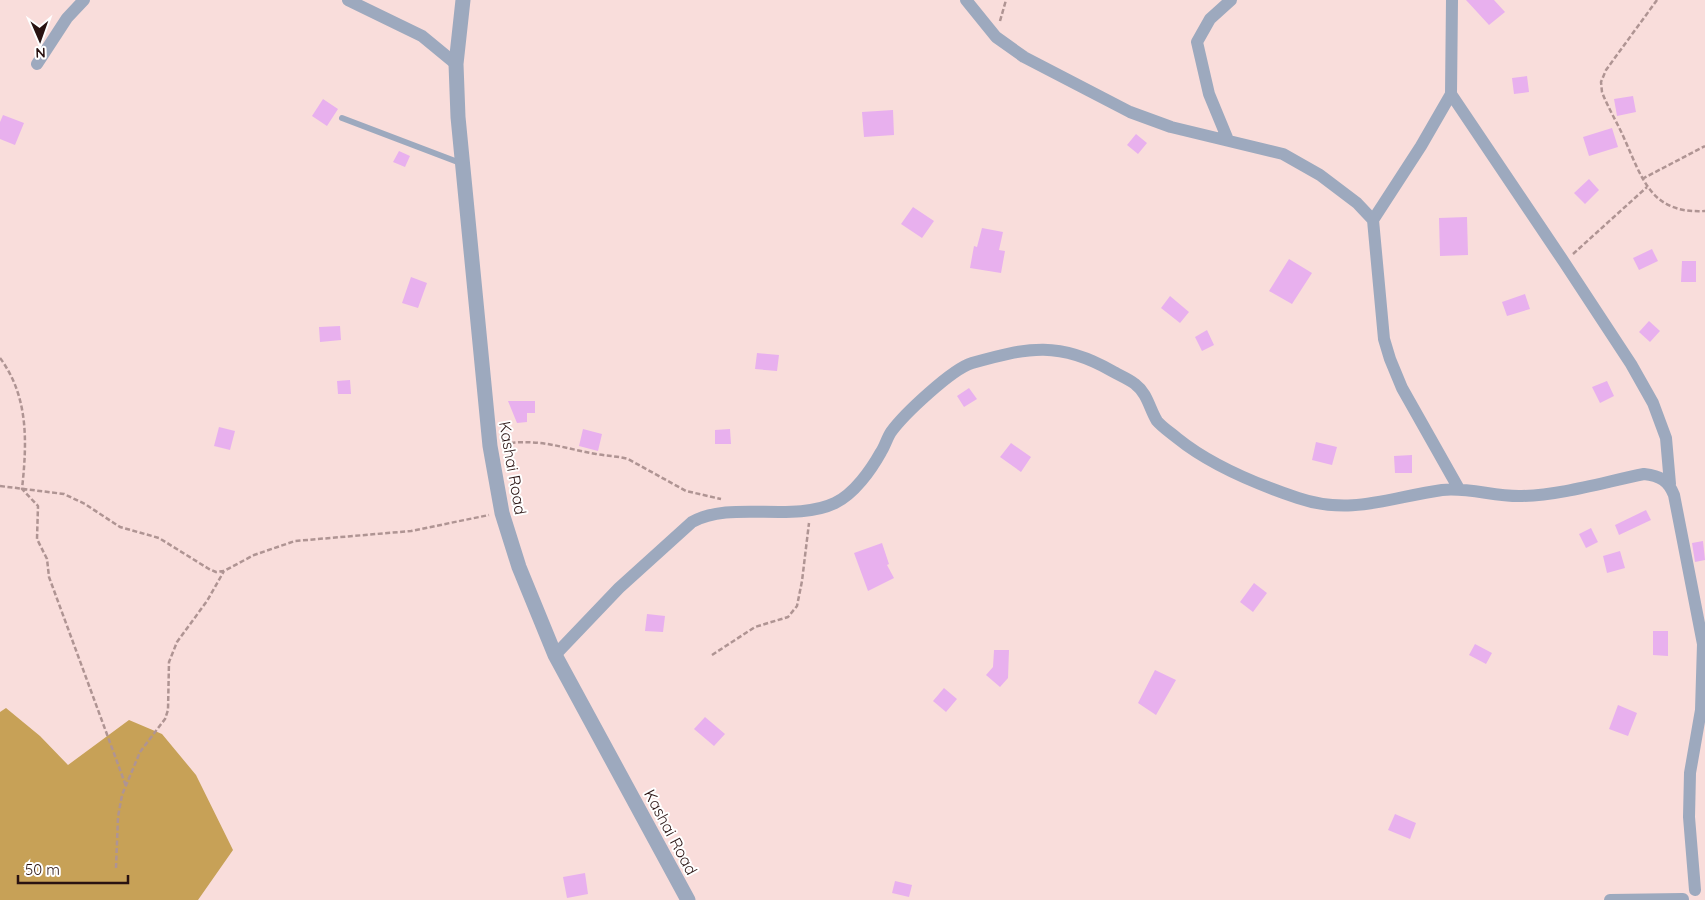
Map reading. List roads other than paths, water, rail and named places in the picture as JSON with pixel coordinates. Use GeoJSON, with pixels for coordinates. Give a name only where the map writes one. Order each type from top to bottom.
{"type":"FeatureCollection","features":[{"type":"Feature","properties":{"kind":"street"},"geometry":{"type":"LineString","coordinates":[[37,64],[67,18],[84,0]]}},
{"type":"Feature","properties":{"kind":"street"},"geometry":{"type":"LineString","coordinates":[[348,0],[422,36],[456,64]]}},
{"type":"Feature","properties":{"kind":"street","name":"Kashai Road"},"geometry":{"type":"LineString","coordinates":[[463,0],[456,64],[458,117],[490,446],[502,513],[519,567],[555,655],[688,900]]}},
{"type":"Feature","properties":{"kind":"street"},"geometry":{"type":"LineString","coordinates":[[966,0],[996,38],[1024,57],[1130,112],[1171,126],[1283,154],[1320,175],[1357,203],[1373,220],[1384,339],[1390,359],[1402,388],[1458,489]]}},
{"type":"Feature","properties":{"kind":"street"},"geometry":{"type":"LineString","coordinates":[[1228,140],[1209,94],[1197,42],[1210,19],[1231,0]]}},
{"type":"Feature","properties":{"kind":"street"},"geometry":{"type":"LineString","coordinates":[[1373,220],[1421,146],[1451,94],[1452,0]]}},
{"type":"Feature","properties":{"kind":"street"},"geometry":{"type":"LineString","coordinates":[[1451,94],[1631,364],[1653,403],[1666,438],[1670,484],[1674,495],[1703,644],[1701,710],[1690,774],[1688,817],[1700,890],[1683,900],[1610,900]]}},
{"type":"Feature","properties":{"kind":"street"},"geometry":{"type":"LineString","coordinates":[[555,655],[619,588],[692,522],[703,516],[717,513],[760,513],[810,509],[836,503],[854,489],[882,452],[890,433],[939,384],[970,364],[1036,348],[1059,349],[1076,353],[1135,384],[1150,401],[1158,421],[1179,440],[1227,468],[1300,499],[1347,506],[1367,505],[1458,489],[1506,496],[1542,495],[1644,474],[1654,475],[1670,484]]}},
{"type":"Feature","properties":{"kind":"lane"},"geometry":{"type":"LineString","coordinates":[[342,118],[464,165]]}}]}
